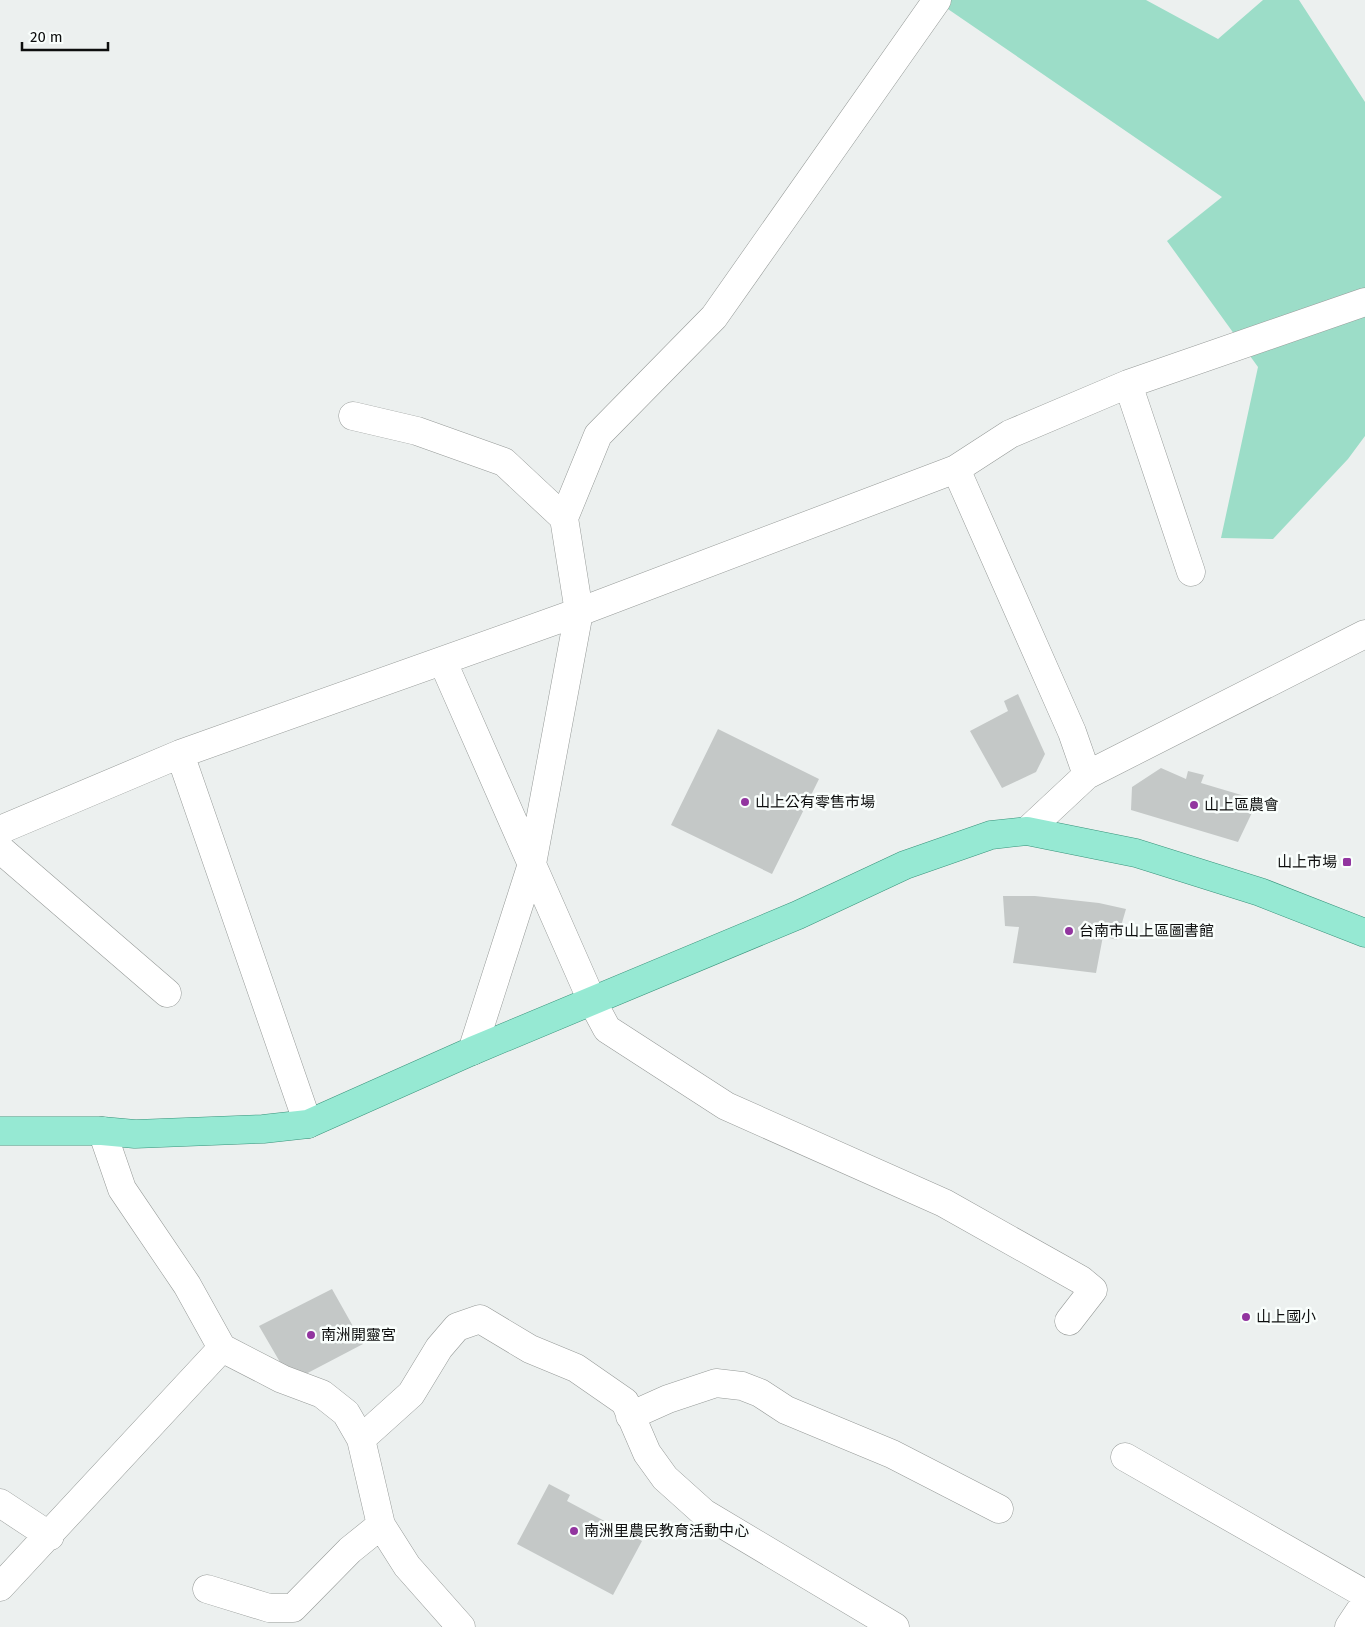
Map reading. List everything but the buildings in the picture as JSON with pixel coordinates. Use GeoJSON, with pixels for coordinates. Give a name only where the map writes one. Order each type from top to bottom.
{"type":"FeatureCollection","features":[{"type":"Feature","properties":{"kind":"main road"},"geometry":{"type":"LineString","coordinates":[[0,1131],[102,1130],[135,1134],[263,1129],[308,1124],[472,1051],[798,915],[905,865],[991,835],[1027,832],[1136,853],[1260,892],[1365,933]]}},
{"type":"Feature","properties":{"kind":"street"},"geometry":{"type":"LineString","coordinates":[[472,1051],[532,864],[579,612],[564,518],[598,435],[714,317],[936,0]]}},
{"type":"Feature","properties":{"kind":"street"},"geometry":{"type":"LineString","coordinates":[[0,830],[180,754],[443,662],[956,469],[1010,434],[1128,384],[1365,302]]}},
{"type":"Feature","properties":{"kind":"street"},"geometry":{"type":"LineString","coordinates":[[1128,384],[1191,572]]}},
{"type":"Feature","properties":{"kind":"street"},"geometry":{"type":"LineString","coordinates":[[353,416],[417,431],[504,462],[564,518]]}},
{"type":"Feature","properties":{"kind":"street"},"geometry":{"type":"LineString","coordinates":[[956,469],[1072,732],[1086,775]]}},
{"type":"Feature","properties":{"kind":"street"},"geometry":{"type":"LineString","coordinates":[[1027,832],[1086,775],[1365,634]]}},
{"type":"Feature","properties":{"kind":"street"},"geometry":{"type":"LineString","coordinates":[[443,662],[592,1001],[608,1029],[726,1106],[944,1203],[1081,1280],[1093,1290],[1069,1321]]}},
{"type":"Feature","properties":{"kind":"street"},"geometry":{"type":"LineString","coordinates":[[180,754],[308,1124]]}},
{"type":"Feature","properties":{"kind":"street"},"geometry":{"type":"LineString","coordinates":[[0,849],[167,993]]}},
{"type":"Feature","properties":{"kind":"street"},"geometry":{"type":"LineString","coordinates":[[102,1130],[122,1189],[187,1285],[222,1348],[282,1379],[322,1394],[346,1413],[361,1439],[381,1524],[407,1566],[462,1627]]}},
{"type":"Feature","properties":{"kind":"street"},"geometry":{"type":"LineString","coordinates":[[361,1439],[411,1394],[439,1348],[457,1327],[480,1319],[530,1349],[576,1368],[625,1402],[647,1453],[665,1478],[704,1513],[895,1627]]}},
{"type":"Feature","properties":{"kind":"street"},"geometry":{"type":"LineString","coordinates":[[0,1587],[50,1536],[222,1348]]}},
{"type":"Feature","properties":{"kind":"street"},"geometry":{"type":"LineString","coordinates":[[630,1416],[668,1399],[716,1383],[742,1386],[760,1393],[786,1410],[892,1454],[999,1509]]}},
{"type":"Feature","properties":{"kind":"street"},"geometry":{"type":"LineString","coordinates":[[1125,1457],[1365,1594]]}},
{"type":"Feature","properties":{"kind":"street"},"geometry":{"type":"LineString","coordinates":[[0,1503],[50,1536]]}},
{"type":"Feature","properties":{"kind":"street"},"geometry":{"type":"LineString","coordinates":[[207,1589],[269,1608],[294,1608],[350,1550],[381,1524]]}},
{"type":"Feature","properties":{"kind":"street"},"geometry":{"type":"LineString","coordinates":[[1349,1627],[1365,1604]]}},
{"type":"Feature","properties":{"kind":"green space"},"geometry":{"type":"Polygon","coordinates":[[[946,0],[1146,0],[1218,39],[1263,0],[1299,0],[1365,102],[1365,436],[1348,459],[1273,539],[1221,538],[1258,367],[1167,241],[1222,197],[942,5],[946,0]]]}},
{"type":"Feature","properties":{"kind":"place","name":"山上公有零售市場"},"geometry":{"type":"Point","coordinates":[745,802]}},
{"type":"Feature","properties":{"kind":"place","name":"山上區農會"},"geometry":{"type":"Point","coordinates":[1194,805]}},
{"type":"Feature","properties":{"kind":"place","name":"山上市場"},"geometry":{"type":"Point","coordinates":[1347,862]}},
{"type":"Feature","properties":{"kind":"place","name":"台南市山上區圖書館"},"geometry":{"type":"Point","coordinates":[1069,931]}},
{"type":"Feature","properties":{"kind":"place","name":"山上國小"},"geometry":{"type":"Point","coordinates":[1246,1317]}},
{"type":"Feature","properties":{"kind":"place","name":"南洲開靈宮"},"geometry":{"type":"Point","coordinates":[311,1335]}},
{"type":"Feature","properties":{"kind":"place","name":"南洲里農民教育活動中心"},"geometry":{"type":"Point","coordinates":[574,1531]}}]}
